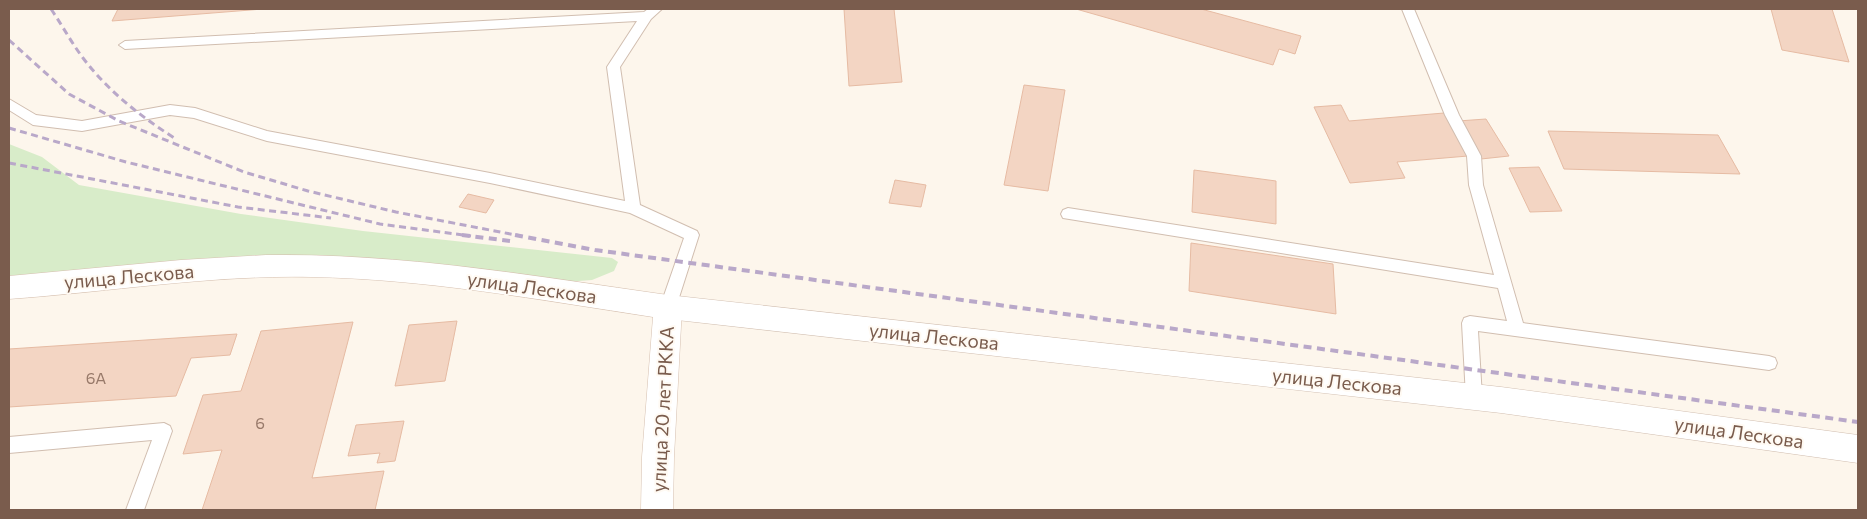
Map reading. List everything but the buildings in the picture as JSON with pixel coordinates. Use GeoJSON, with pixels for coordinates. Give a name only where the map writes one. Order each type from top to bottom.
{"type":"FeatureCollection","features":[{"type":"Feature","properties":{"kind":"street","name":"улица Лескова"},"geometry":{"type":"LineString","coordinates":[[9,288],[188,270],[258,267],[352,267],[460,276],[668,307],[1474,397],[1858,449]]}},
{"type":"Feature","properties":{"kind":"street","name":"улица 20 лет РККА"},"geometry":{"type":"LineString","coordinates":[[657,510],[658,457],[668,307]]}},
{"type":"Feature","properties":{"kind":"lane"},"geometry":{"type":"LineString","coordinates":[[1408,9],[1452,115],[1474,156],[1476,185],[1517,329]]}},
{"type":"Feature","properties":{"kind":"lane"},"geometry":{"type":"LineString","coordinates":[[125,45],[651,12]]}},
{"type":"Feature","properties":{"kind":"lane"},"geometry":{"type":"LineString","coordinates":[[633,208],[613,67],[651,12]]}},
{"type":"Feature","properties":{"kind":"lane"},"geometry":{"type":"LineString","coordinates":[[9,104],[33,120],[82,126],[170,110],[194,113],[267,136],[490,178],[633,208],[692,235],[668,307]]}},
{"type":"Feature","properties":{"kind":"lane"},"geometry":{"type":"LineString","coordinates":[[1068,214],[1504,283]]}},
{"type":"Feature","properties":{"kind":"lane"},"geometry":{"type":"LineString","coordinates":[[1474,397],[1470,323],[1770,363]]}},
{"type":"Feature","properties":{"kind":"lane"},"geometry":{"type":"LineString","coordinates":[[9,445],[164,431],[135,510]]}},
{"type":"Feature","properties":{"kind":"green space"},"geometry":{"type":"Polygon","coordinates":[[[9,144],[42,157],[79,185],[241,214],[363,231],[612,258],[618,262],[614,271],[592,280],[565,282],[181,264],[9,280],[9,144]]]}},
{"type":"Feature","properties":{"kind":"railway"},"geometry":{"type":"LineString","coordinates":[[51,9],[79,52],[103,81],[150,122],[176,139]]}},
{"type":"Feature","properties":{"kind":"railway"},"geometry":{"type":"LineString","coordinates":[[9,40],[69,94],[119,121],[244,172],[308,191],[396,212],[521,236]]}},
{"type":"Feature","properties":{"kind":"railway"},"geometry":{"type":"LineString","coordinates":[[9,128],[126,162],[380,224],[471,236]]}},
{"type":"Feature","properties":{"kind":"railway"},"geometry":{"type":"LineString","coordinates":[[9,163],[238,207],[331,218]]}},
{"type":"Feature","properties":{"kind":"railway"},"geometry":{"type":"LineString","coordinates":[[462,235],[510,241]]}},
{"type":"Feature","properties":{"kind":"railway"},"geometry":{"type":"LineString","coordinates":[[515,235],[595,250],[1858,422]]}}]}
